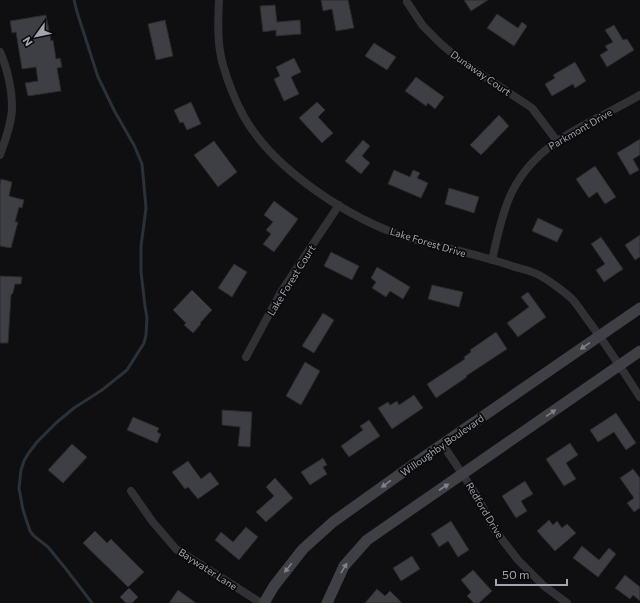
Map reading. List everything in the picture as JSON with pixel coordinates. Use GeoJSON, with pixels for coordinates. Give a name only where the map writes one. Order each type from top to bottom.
{"type":"FeatureCollection","features":[{"type":"Feature","properties":{"kind":"street","name":"Lake Forest Drive"},"geometry":{"type":"LineString","coordinates":[[219,0],[218,38],[223,66],[243,116],[259,138],[278,159],[312,188],[358,217],[408,237],[492,260],[539,275],[572,298],[600,335],[640,397]]}},
{"type":"Feature","properties":{"kind":"street","name":"Dunaway Court"},"geometry":{"type":"LineString","coordinates":[[407,2],[424,26],[440,43],[460,60],[532,108],[557,141]]}},
{"type":"Feature","properties":{"kind":"street"},"geometry":{"type":"LineString","coordinates":[[0,52],[7,68],[12,107],[8,133],[0,155]]}},
{"type":"Feature","properties":{"kind":"street","name":"Parkmont Drive"},"geometry":{"type":"LineString","coordinates":[[492,260],[501,223],[512,190],[528,166],[542,151],[557,141],[640,95]]}},
{"type":"Feature","properties":{"kind":"street","name":"Lake Forest Court"},"geometry":{"type":"LineString","coordinates":[[246,357],[281,292],[339,205]]}},
{"type":"Feature","properties":{"kind":"street","name":"Willoughby Boulevard"},"geometry":{"type":"LineString","coordinates":[[262,603],[303,549],[328,527],[424,457],[640,308]]}},
{"type":"Feature","properties":{"kind":"street"},"geometry":{"type":"LineString","coordinates":[[327,603],[344,566],[368,540],[397,518],[463,475],[640,351]]}},
{"type":"Feature","properties":{"kind":"street","name":"Redford Drive"},"geometry":{"type":"LineString","coordinates":[[442,445],[477,496],[494,529],[518,560],[544,586],[567,603]]}},
{"type":"Feature","properties":{"kind":"street","name":"Baywater Lane"},"geometry":{"type":"LineString","coordinates":[[131,491],[152,522],[176,549],[262,603]]}},
{"type":"Feature","properties":{"kind":"building"},"geometry":{"type":"Polygon","coordinates":[[[321,0],[348,0],[354,28],[336,31],[332,9],[323,11],[321,0]]]}},
{"type":"Feature","properties":{"kind":"building"},"geometry":{"type":"Polygon","coordinates":[[[464,0],[488,0],[471,11],[464,0]]]}},
{"type":"Feature","properties":{"kind":"building"},"geometry":{"type":"Polygon","coordinates":[[[275,5],[277,22],[300,20],[301,34],[276,36],[276,30],[263,32],[260,6],[275,5]]]}},
{"type":"Feature","properties":{"kind":"building"},"geometry":{"type":"Polygon","coordinates":[[[497,14],[518,28],[522,22],[527,26],[514,46],[487,28],[497,14]]]}},
{"type":"Feature","properties":{"kind":"building"},"geometry":{"type":"Polygon","coordinates":[[[46,15],[51,41],[53,40],[56,59],[60,58],[62,67],[57,68],[61,91],[28,96],[25,83],[38,81],[36,67],[22,69],[16,32],[12,33],[10,21],[46,15]]]}},
{"type":"Feature","properties":{"kind":"building"},"geometry":{"type":"Polygon","coordinates":[[[165,20],[173,56],[156,60],[148,24],[165,20]]]}},
{"type":"Feature","properties":{"kind":"building"},"geometry":{"type":"Polygon","coordinates":[[[614,25],[623,40],[627,39],[634,50],[607,67],[600,55],[608,50],[605,46],[613,42],[605,30],[614,25]]]}},
{"type":"Feature","properties":{"kind":"building"},"geometry":{"type":"Polygon","coordinates":[[[374,43],[396,57],[387,70],[365,56],[374,43]]]}},
{"type":"Feature","properties":{"kind":"building"},"geometry":{"type":"Polygon","coordinates":[[[294,58],[301,72],[291,77],[299,94],[284,101],[274,79],[280,76],[276,67],[294,58]]]}},
{"type":"Feature","properties":{"kind":"building"},"geometry":{"type":"Polygon","coordinates":[[[575,62],[586,81],[575,88],[573,84],[552,96],[545,84],[555,78],[553,75],[575,62]]]}},
{"type":"Feature","properties":{"kind":"building"},"geometry":{"type":"Polygon","coordinates":[[[416,77],[444,97],[435,109],[428,103],[426,106],[405,91],[416,77]]]}},
{"type":"Feature","properties":{"kind":"building"},"geometry":{"type":"Polygon","coordinates":[[[191,102],[201,124],[187,130],[183,122],[180,123],[174,110],[191,102]]]}},
{"type":"Feature","properties":{"kind":"building"},"geometry":{"type":"Polygon","coordinates":[[[317,102],[325,110],[318,117],[333,133],[322,143],[299,118],[317,102]]]}},
{"type":"Feature","properties":{"kind":"building"},"geometry":{"type":"Polygon","coordinates":[[[499,115],[509,126],[481,155],[470,145],[499,115]]]}},
{"type":"Feature","properties":{"kind":"building"},"geometry":{"type":"Polygon","coordinates":[[[640,139],[640,155],[633,159],[639,170],[630,175],[617,153],[640,139]]]}},
{"type":"Feature","properties":{"kind":"building"},"geometry":{"type":"Polygon","coordinates":[[[363,140],[370,146],[362,156],[370,163],[361,174],[345,161],[363,140]]]}},
{"type":"Feature","properties":{"kind":"building"},"geometry":{"type":"Polygon","coordinates":[[[214,141],[237,172],[218,187],[194,155],[214,141]]]}},
{"type":"Feature","properties":{"kind":"building"},"geometry":{"type":"Polygon","coordinates":[[[595,166],[616,197],[605,204],[597,192],[589,198],[576,179],[595,166]]]}},
{"type":"Feature","properties":{"kind":"building"},"geometry":{"type":"Polygon","coordinates":[[[394,170],[410,177],[413,170],[420,173],[417,178],[428,183],[421,198],[388,184],[394,170]]]}},
{"type":"Feature","properties":{"kind":"building"},"geometry":{"type":"Polygon","coordinates":[[[1,179],[12,182],[9,196],[24,200],[22,208],[19,207],[15,222],[18,222],[11,248],[0,246],[1,179]]]}},
{"type":"Feature","properties":{"kind":"building"},"geometry":{"type":"Polygon","coordinates":[[[449,188],[479,197],[474,213],[445,204],[449,188]]]}},
{"type":"Feature","properties":{"kind":"building"},"geometry":{"type":"Polygon","coordinates":[[[274,201],[298,219],[274,252],[263,244],[271,234],[266,230],[273,222],[264,215],[274,201]]]}},
{"type":"Feature","properties":{"kind":"building"},"geometry":{"type":"Polygon","coordinates":[[[538,218],[563,230],[557,242],[532,231],[538,218]]]}},
{"type":"Feature","properties":{"kind":"building"},"geometry":{"type":"Polygon","coordinates":[[[640,235],[640,257],[635,260],[625,245],[640,235]]]}},
{"type":"Feature","properties":{"kind":"building"},"geometry":{"type":"Polygon","coordinates":[[[601,237],[623,269],[604,282],[596,270],[605,264],[591,244],[601,237]]]}},
{"type":"Feature","properties":{"kind":"building"},"geometry":{"type":"Polygon","coordinates":[[[331,252],[359,266],[352,280],[324,266],[331,252]]]}},
{"type":"Feature","properties":{"kind":"building"},"geometry":{"type":"Polygon","coordinates":[[[234,264],[247,272],[232,297],[218,288],[234,264]]]}},
{"type":"Feature","properties":{"kind":"building"},"geometry":{"type":"Polygon","coordinates":[[[377,267],[410,287],[403,299],[390,291],[386,297],[372,288],[376,282],[371,278],[377,267]]]}},
{"type":"Feature","properties":{"kind":"building"},"geometry":{"type":"Polygon","coordinates":[[[0,276],[22,277],[21,284],[15,284],[11,295],[8,343],[0,343],[0,276]]]}},
{"type":"Feature","properties":{"kind":"building"},"geometry":{"type":"Polygon","coordinates":[[[432,285],[463,292],[459,307],[428,299],[432,285]]]}},
{"type":"Feature","properties":{"kind":"building"},"geometry":{"type":"Polygon","coordinates":[[[192,290],[212,310],[193,333],[184,325],[186,323],[173,310],[192,290]]]}},
{"type":"Feature","properties":{"kind":"building"},"geometry":{"type":"Polygon","coordinates":[[[528,292],[546,317],[518,337],[507,323],[529,307],[521,297],[528,292]]]}},
{"type":"Feature","properties":{"kind":"building"},"geometry":{"type":"Polygon","coordinates":[[[323,313],[334,320],[314,353],[302,346],[323,313]]]}},
{"type":"Feature","properties":{"kind":"building"},"geometry":{"type":"Polygon","coordinates":[[[496,332],[507,349],[436,398],[427,384],[465,359],[464,357],[471,352],[470,350],[496,332]]]}},
{"type":"Feature","properties":{"kind":"building"},"geometry":{"type":"Polygon","coordinates":[[[305,362],[320,371],[301,405],[286,396],[305,362]]]}},
{"type":"Feature","properties":{"kind":"building"},"geometry":{"type":"Polygon","coordinates":[[[414,395],[423,408],[392,429],[378,408],[388,402],[390,405],[397,401],[399,405],[414,395]]]}},
{"type":"Feature","properties":{"kind":"building"},"geometry":{"type":"Polygon","coordinates":[[[222,410],[252,412],[250,447],[238,446],[240,427],[222,425],[222,410]]]}},
{"type":"Feature","properties":{"kind":"building"},"geometry":{"type":"Polygon","coordinates":[[[616,413],[636,443],[626,450],[614,432],[598,442],[590,430],[616,413]]]}},
{"type":"Feature","properties":{"kind":"building"},"geometry":{"type":"Polygon","coordinates":[[[133,417],[159,428],[157,432],[161,434],[157,443],[127,430],[133,417]]]}},
{"type":"Feature","properties":{"kind":"building"},"geometry":{"type":"Polygon","coordinates":[[[369,420],[380,436],[349,457],[341,446],[363,430],[360,426],[369,420]]]}},
{"type":"Feature","properties":{"kind":"building"},"geometry":{"type":"Polygon","coordinates":[[[570,443],[578,455],[566,463],[576,479],[564,486],[546,459],[570,443]]]}},
{"type":"Feature","properties":{"kind":"building"},"geometry":{"type":"Polygon","coordinates":[[[72,444],[87,457],[63,483],[48,470],[72,444]]]}},
{"type":"Feature","properties":{"kind":"building"},"geometry":{"type":"Polygon","coordinates":[[[323,458],[327,465],[323,467],[327,474],[310,485],[301,472],[323,458]]]}},
{"type":"Feature","properties":{"kind":"building"},"geometry":{"type":"Polygon","coordinates":[[[188,461],[201,479],[210,472],[219,484],[198,499],[188,487],[185,489],[172,472],[188,461]]]}},
{"type":"Feature","properties":{"kind":"building"},"geometry":{"type":"Polygon","coordinates":[[[633,469],[640,478],[640,508],[634,512],[627,503],[634,498],[620,478],[633,469]]]}},
{"type":"Feature","properties":{"kind":"building"},"geometry":{"type":"Polygon","coordinates":[[[275,478],[293,498],[266,522],[256,512],[274,496],[266,487],[275,478]]]}},
{"type":"Feature","properties":{"kind":"building"},"geometry":{"type":"Polygon","coordinates":[[[525,481],[533,494],[521,501],[527,511],[516,518],[502,496],[525,481]]]}},
{"type":"Feature","properties":{"kind":"building"},"geometry":{"type":"Polygon","coordinates":[[[549,520],[553,525],[557,521],[562,528],[567,524],[576,533],[555,551],[537,531],[549,520]]]}},
{"type":"Feature","properties":{"kind":"building"},"geometry":{"type":"Polygon","coordinates":[[[451,521],[469,550],[458,557],[448,541],[439,547],[431,534],[451,521]]]}},
{"type":"Feature","properties":{"kind":"building"},"geometry":{"type":"Polygon","coordinates":[[[246,527],[258,537],[239,560],[215,540],[221,532],[233,542],[246,527]]]}},
{"type":"Feature","properties":{"kind":"building"},"geometry":{"type":"Polygon","coordinates":[[[95,531],[107,543],[111,539],[144,572],[128,587],[83,543],[95,531]]]}},
{"type":"Feature","properties":{"kind":"building"},"geometry":{"type":"Polygon","coordinates":[[[582,546],[599,560],[609,548],[616,554],[598,577],[573,558],[582,546]]]}},
{"type":"Feature","properties":{"kind":"building"},"geometry":{"type":"Polygon","coordinates":[[[412,556],[420,569],[401,581],[393,568],[412,556]]]}},
{"type":"Feature","properties":{"kind":"building"},"geometry":{"type":"Polygon","coordinates":[[[473,570],[492,591],[479,603],[474,603],[467,596],[471,592],[461,580],[473,570]]]}},
{"type":"Feature","properties":{"kind":"building"},"geometry":{"type":"Polygon","coordinates":[[[625,575],[640,587],[640,601],[633,595],[630,599],[615,588],[625,575]]]}},
{"type":"Feature","properties":{"kind":"building"},"geometry":{"type":"Polygon","coordinates":[[[129,588],[138,597],[132,603],[126,603],[120,597],[129,588]]]}},
{"type":"Feature","properties":{"kind":"building"},"geometry":{"type":"Polygon","coordinates":[[[377,589],[385,596],[390,591],[402,603],[365,603],[377,589]]]}},
{"type":"Feature","properties":{"kind":"building"},"geometry":{"type":"Polygon","coordinates":[[[178,590],[196,603],[169,603],[178,590]]]}},
{"type":"Feature","properties":{"kind":"waterway"},"geometry":{"type":"LineString","coordinates":[[74,0],[98,77],[115,112],[134,145],[142,164],[146,208],[141,246],[141,272],[147,318],[146,335],[144,343],[127,370],[102,390],[74,408],[37,442],[24,461],[21,470],[19,488],[23,510],[30,531],[48,547],[92,603]]}}]}
